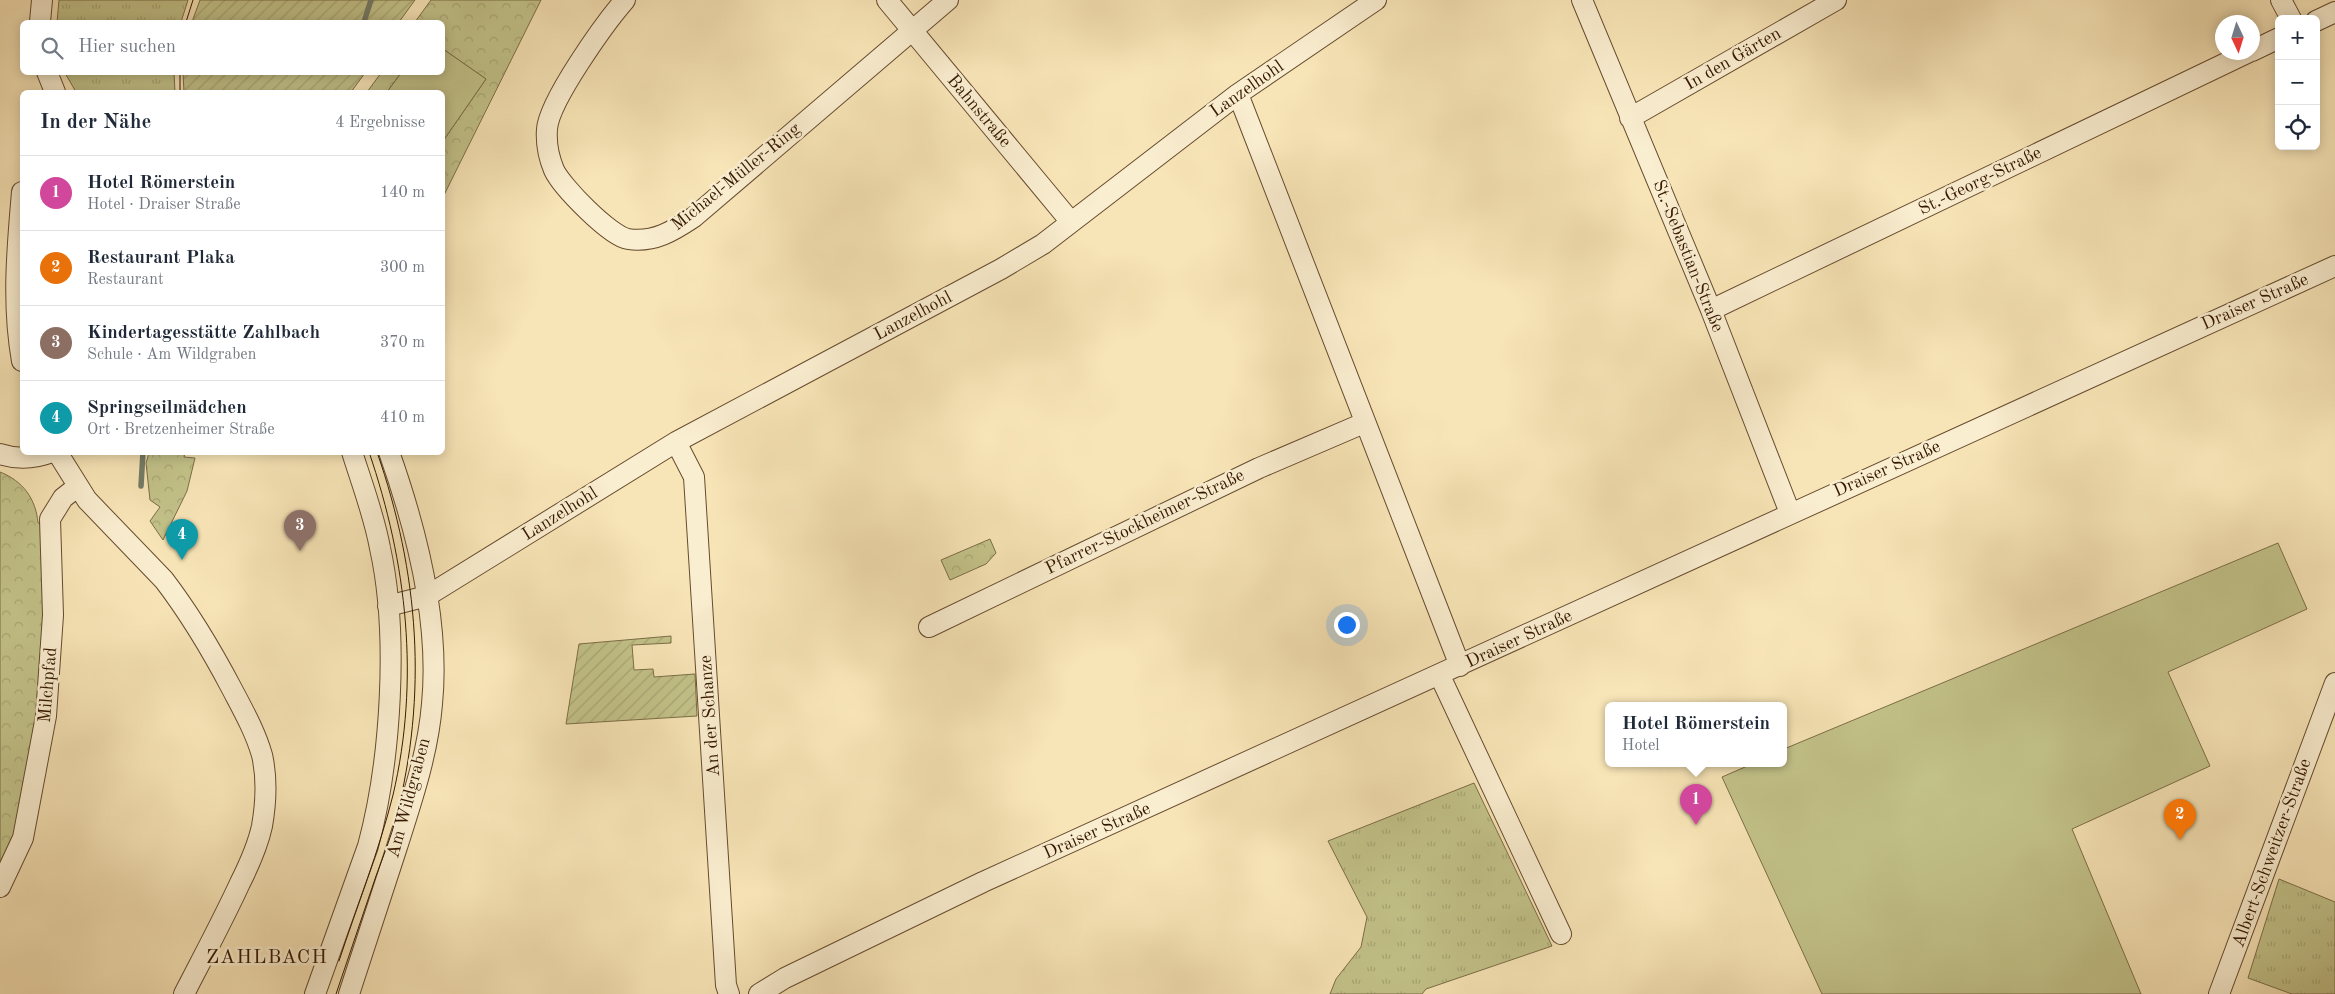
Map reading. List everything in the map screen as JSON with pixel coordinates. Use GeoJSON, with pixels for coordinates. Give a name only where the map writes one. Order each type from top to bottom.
{"type":"FeatureCollection","features":[{"type":"Feature","properties":{"kind":"street"},"geometry":{"type":"LineString","coordinates":[[40,20],[42,0]]}},
{"type":"Feature","properties":{"kind":"street","name":"Michael-Müller-Ring"},"geometry":{"type":"LineString","coordinates":[[625,0],[613,14],[570,79],[553,112],[547,128],[549,152],[559,176],[604,226],[615,235],[627,239],[650,240],[669,233],[694,217],[948,0]]}},
{"type":"Feature","properties":{"kind":"street","name":"Bahnstraße"},"geometry":{"type":"LineString","coordinates":[[887,0],[1071,222]]}},
{"type":"Feature","properties":{"kind":"street","name":"Lanzelhohl"},"geometry":{"type":"LineString","coordinates":[[427,596],[676,442],[1001,269],[1043,244],[1238,94],[1376,0]]}},
{"type":"Feature","properties":{"kind":"street","name":"St.-Sebastian-Straße"},"geometry":{"type":"LineString","coordinates":[[1582,0],[1711,310],[1790,513]]}},
{"type":"Feature","properties":{"kind":"street","name":"In den Gärten"},"geometry":{"type":"LineString","coordinates":[[1630,118],[1836,0]]}},
{"type":"Feature","properties":{"kind":"street"},"geometry":{"type":"LineString","coordinates":[[2281,0],[2289,15]]}},
{"type":"Feature","properties":{"kind":"street"},"geometry":{"type":"LineString","coordinates":[[2320,19],[2335,12]]}},
{"type":"Feature","properties":{"kind":"street","name":"St.-Georg-Straße"},"geometry":{"type":"LineString","coordinates":[[2260,48],[2275,40]]}},
{"type":"Feature","properties":{"kind":"street","name":"St.-Georg-Straße"},"geometry":{"type":"LineString","coordinates":[[1711,310],[2234,60]]}},
{"type":"Feature","properties":{"kind":"street"},"geometry":{"type":"LineString","coordinates":[[48,75],[54,90]]}},
{"type":"Feature","properties":{"kind":"street"},"geometry":{"type":"LineString","coordinates":[[1238,94],[1364,424],[1460,666]]}},
{"type":"Feature","properties":{"kind":"street"},"geometry":{"type":"LineString","coordinates":[[20,222],[16,281],[20,350]]}},
{"type":"Feature","properties":{"kind":"street","name":"Draiser Straße"},"geometry":{"type":"LineString","coordinates":[[759,994],[785,978],[983,882],[1440,676],[1790,513],[2335,266]]}},
{"type":"Feature","properties":{"kind":"street","name":"Pfarrer-Stockheimer-Straße"},"geometry":{"type":"LineString","coordinates":[[929,627],[1259,468],[1364,424]]}},
{"type":"Feature","properties":{"kind":"street","name":"An der Schanze"},"geometry":{"type":"LineString","coordinates":[[676,442],[694,477],[726,985],[730,994]]}},
{"type":"Feature","properties":{"kind":"street"},"geometry":{"type":"LineString","coordinates":[[0,454],[14,458],[38,455]]}},
{"type":"Feature","properties":{"kind":"street"},"geometry":{"type":"LineString","coordinates":[[59,455],[82,494],[164,580],[200,631],[254,732],[262,755],[265,776],[262,827],[251,860],[228,910],[184,994]]}},
{"type":"Feature","properties":{"kind":"street","name":"Am Wildgraben"},"geometry":{"type":"LineString","coordinates":[[315,994],[375,822],[385,757],[389,680],[388,606],[381,548],[353,455]]}},
{"type":"Feature","properties":{"kind":"street","name":"Am Wildgraben"},"geometry":{"type":"LineString","coordinates":[[349,994],[410,804],[432,704],[433,657],[427,596],[405,502],[390,455]]}},
{"type":"Feature","properties":{"kind":"street","name":"Milchpfad"},"geometry":{"type":"LineString","coordinates":[[0,887],[23,838],[46,716],[53,616],[50,519],[63,498],[82,494]]}},
{"type":"Feature","properties":{"kind":"street"},"geometry":{"type":"LineString","coordinates":[[388,606],[427,596]]}},
{"type":"Feature","properties":{"kind":"street"},"geometry":{"type":"LineString","coordinates":[[1440,676],[1561,934]]}},
{"type":"Feature","properties":{"kind":"street","name":"Albert-Schweitzer-Straße"},"geometry":{"type":"LineString","coordinates":[[2219,994],[2335,683]]}},
{"type":"Feature","properties":{"kind":"green space"},"geometry":{"type":"Polygon","coordinates":[[[59,0],[188,0],[182,20],[57,20],[59,0]]]}},
{"type":"Feature","properties":{"kind":"green space"},"geometry":{"type":"Polygon","coordinates":[[[200,0],[415,0],[400,20],[193,20],[200,0]]]}},
{"type":"Feature","properties":{"kind":"green space"},"geometry":{"type":"Polygon","coordinates":[[[431,0],[541,0],[445,193],[445,138],[486,79],[445,50],[445,20],[416,20],[431,0]]]}},
{"type":"Feature","properties":{"kind":"green space"},"geometry":{"type":"Polygon","coordinates":[[[445,50],[486,79],[445,138],[445,90],[388,90],[400,75],[445,75],[445,50]]]}},
{"type":"Feature","properties":{"kind":"green space"},"geometry":{"type":"Polygon","coordinates":[[[66,75],[174,75],[175,90],[75,90],[66,75]]]}},
{"type":"Feature","properties":{"kind":"green space"},"geometry":{"type":"Polygon","coordinates":[[[183,75],[364,75],[352,90],[184,90],[183,75]]]}},
{"type":"Feature","properties":{"kind":"green space"},"geometry":{"type":"Polygon","coordinates":[[[380,75],[400,75],[388,90],[368,90],[380,75]]]}},
{"type":"Feature","properties":{"kind":"green space"},"geometry":{"type":"Polygon","coordinates":[[[148,455],[184,455],[184,457],[195,458],[187,491],[163,540],[150,521],[160,507],[150,500],[146,463],[148,455]]]}},
{"type":"Feature","properties":{"kind":"green space"},"geometry":{"type":"Polygon","coordinates":[[[0,472],[22,486],[31,499],[37,514],[38,523],[44,523],[48,596],[42,714],[18,838],[0,875],[0,472]]]}},
{"type":"Feature","properties":{"kind":"green space"},"geometry":{"type":"Polygon","coordinates":[[[990,539],[996,553],[986,564],[950,580],[941,560],[990,539]]]}},
{"type":"Feature","properties":{"kind":"green space"},"geometry":{"type":"Polygon","coordinates":[[[2278,543],[2307,609],[2168,672],[2210,766],[2072,829],[2141,994],[1822,994],[1722,777],[1745,767],[1787,767],[1787,748],[2278,543]]]}},
{"type":"Feature","properties":{"kind":"green space"},"geometry":{"type":"Polygon","coordinates":[[[671,636],[671,643],[632,645],[634,670],[653,669],[654,677],[695,674],[697,716],[566,724],[579,644],[671,636]]]}},
{"type":"Feature","properties":{"kind":"green space"},"geometry":{"type":"Polygon","coordinates":[[[1474,783],[1552,946],[1426,989],[1422,994],[1330,994],[1336,979],[1361,947],[1367,917],[1328,841],[1474,783]]]}},
{"type":"Feature","properties":{"kind":"green space"},"geometry":{"type":"Polygon","coordinates":[[[2279,879],[2335,902],[2335,994],[2292,994],[2248,978],[2279,879]]]}},
{"type":"Feature","properties":{"kind":"waterway"},"geometry":{"type":"LineString","coordinates":[[365,20],[371,0]]}},
{"type":"Feature","properties":{"kind":"waterway"},"geometry":{"type":"LineString","coordinates":[[141,486],[143,455]]}},
{"type":"Feature","properties":{"kind":"tram line"},"geometry":{"type":"LineString","coordinates":[[187,20],[193,0]]}},
{"type":"Feature","properties":{"kind":"tram line"},"geometry":{"type":"LineString","coordinates":[[180,75],[180,90]]}},
{"type":"Feature","properties":{"kind":"tram line"},"geometry":{"type":"LineString","coordinates":[[339,961],[375,858],[393,795],[401,752],[406,708],[407,665],[400,579],[393,536],[370,455]]}},
{"type":"Feature","properties":{"kind":"tram line"},"geometry":{"type":"LineString","coordinates":[[336,994],[396,818],[406,772],[412,726],[415,680],[410,588],[391,497],[378,455]]}},
{"type":"Feature","properties":{"kind":"place","name":"Kindertagesstätte Zahlbach"},"geometry":{"type":"Point","coordinates":[300,551]}},
{"type":"Feature","properties":{"kind":"place","name":"Springseilmädchen"},"geometry":{"type":"Point","coordinates":[182,560]}},
{"type":"Feature","properties":{"kind":"place","name":"Hotel Römerstein"},"geometry":{"type":"Point","coordinates":[1696,825]}},
{"type":"Feature","properties":{"kind":"place","name":"Restaurant Plaka"},"geometry":{"type":"Point","coordinates":[2180,840]}},
{"type":"Feature","properties":{"kind":"district","name":"ZAHLBACH"},"geometry":{"type":"Point","coordinates":[267,958]}}]}
